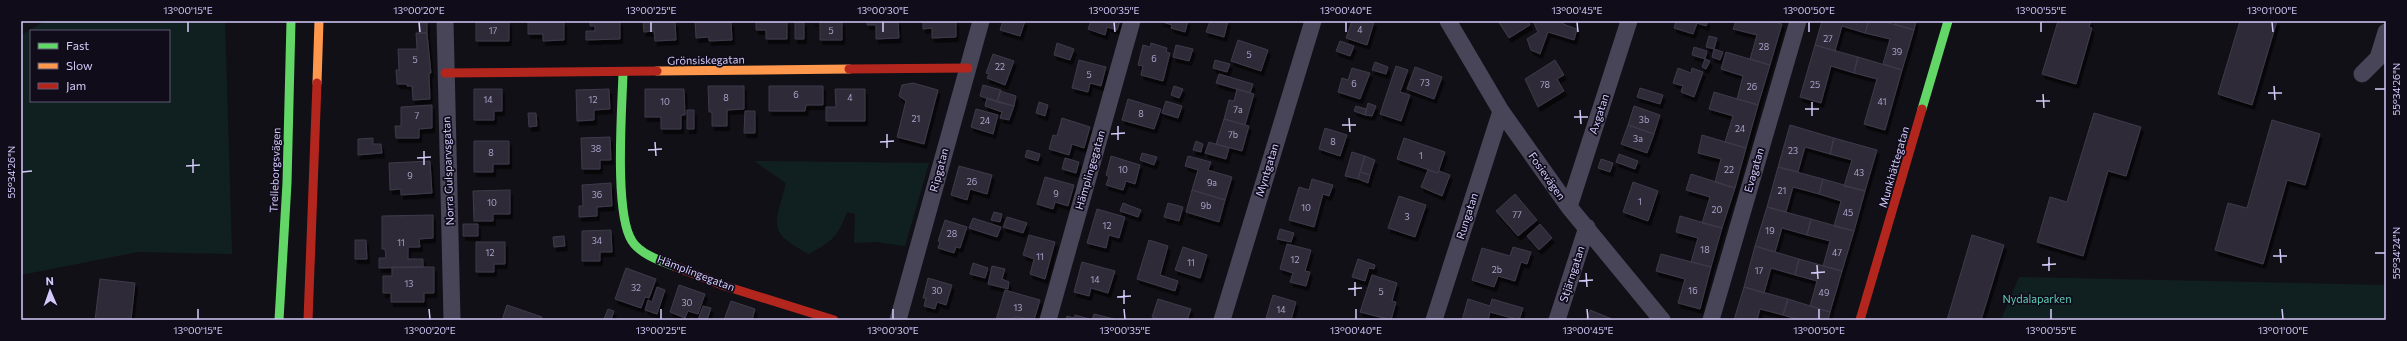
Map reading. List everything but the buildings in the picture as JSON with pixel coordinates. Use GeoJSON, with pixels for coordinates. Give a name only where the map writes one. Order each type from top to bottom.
{"type":"FeatureCollection","features":[{"type":"Feature","properties":{"kind":"main road","name":"Trelleborgsvägen"},"geometry":{"type":"LineString","coordinates":[[279,320],[287,183],[291,21]]}},
{"type":"Feature","properties":{"kind":"main road"},"geometry":{"type":"LineString","coordinates":[[308,320],[320,21]]}},
{"type":"Feature","properties":{"kind":"main road","name":"Munkhättegatan"},"geometry":{"type":"LineString","coordinates":[[1860,320],[1948,21]]}},
{"type":"Feature","properties":{"kind":"main road","name":"Grönsiskegatan"},"geometry":{"type":"LineString","coordinates":[[445,73],[623,73],[968,68]]}},
{"type":"Feature","properties":{"kind":"main road","name":"Hämplingegatan"},"geometry":{"type":"LineString","coordinates":[[623,73],[621,157],[625,224],[633,243],[659,261],[711,280],[834,320]]}},
{"type":"Feature","properties":{"kind":"street","name":"Norra Gulsparvsgatan"},"geometry":{"type":"LineString","coordinates":[[445,21],[445,73],[452,320]]}},
{"type":"Feature","properties":{"kind":"street","name":"Ripgatan"},"geometry":{"type":"LineString","coordinates":[[898,320],[982,21]]}},
{"type":"Feature","properties":{"kind":"street","name":"Hämplingegatan"},"geometry":{"type":"LineString","coordinates":[[1048,320],[1132,21]]}},
{"type":"Feature","properties":{"kind":"street","name":"Myntgatan"},"geometry":{"type":"LineString","coordinates":[[1222,320],[1313,21]]}},
{"type":"Feature","properties":{"kind":"street","name":"Fosievägen"},"geometry":{"type":"LineString","coordinates":[[1448,21],[1501,111],[1569,207],[1662,320]]}},
{"type":"Feature","properties":{"kind":"street","name":"Axgatan"},"geometry":{"type":"LineString","coordinates":[[1569,207],[1629,21]]}},
{"type":"Feature","properties":{"kind":"street","name":"Evagatan"},"geometry":{"type":"LineString","coordinates":[[1711,320],[1798,21]]}},
{"type":"Feature","properties":{"kind":"street"},"geometry":{"type":"LineString","coordinates":[[2362,74],[2378,58],[2386,32]]}},
{"type":"Feature","properties":{"kind":"street","name":"Rungatan"},"geometry":{"type":"LineString","coordinates":[[1434,320],[1501,111]]}},
{"type":"Feature","properties":{"kind":"street","name":"Stjärngatan"},"geometry":{"type":"LineString","coordinates":[[1557,320],[1587,227]]}},
{"type":"Feature","properties":{"kind":"green space"},"geometry":{"type":"Polygon","coordinates":[[[45,21],[225,21],[232,254],[138,252],[21,275],[21,35],[45,21]]]}},
{"type":"Feature","properties":{"kind":"green space"},"geometry":{"type":"Polygon","coordinates":[[[754,161],[929,163],[905,246],[876,242],[854,243],[855,214],[847,212],[840,228],[833,238],[809,254],[785,239],[777,225],[777,217],[786,183],[754,161]]]}},
{"type":"Feature","properties":{"kind":"green space","name":"Nydalaparken"},"geometry":{"type":"Polygon","coordinates":[[[2019,277],[2386,285],[2386,320],[2001,320],[2019,277]]]}},
{"type":"Feature","properties":{"kind":"traffic: fast"},"geometry":{"type":"LineString","coordinates":[[279,320],[287,183],[291,21]]}},
{"type":"Feature","properties":{"kind":"traffic: fast"},"geometry":{"type":"LineString","coordinates":[[1922,109],[1948,21]]}},
{"type":"Feature","properties":{"kind":"traffic: fast"},"geometry":{"type":"LineString","coordinates":[[623,73],[620,160],[623,208],[626,227],[632,241],[640,250],[674,266]]}},
{"type":"Feature","properties":{"kind":"traffic: slow"},"geometry":{"type":"LineString","coordinates":[[317,83],[319,21]]}},
{"type":"Feature","properties":{"kind":"traffic: slow"},"geometry":{"type":"LineString","coordinates":[[657,71],[849,69]]}},
{"type":"Feature","properties":{"kind":"traffic: jam"},"geometry":{"type":"LineString","coordinates":[[849,69],[968,68]]}},
{"type":"Feature","properties":{"kind":"traffic: jam"},"geometry":{"type":"LineString","coordinates":[[445,73],[657,71]]}},
{"type":"Feature","properties":{"kind":"traffic: jam"},"geometry":{"type":"LineString","coordinates":[[308,320],[317,83]]}},
{"type":"Feature","properties":{"kind":"traffic: jam"},"geometry":{"type":"LineString","coordinates":[[1860,320],[1922,109]]}},
{"type":"Feature","properties":{"kind":"traffic: jam"},"geometry":{"type":"LineString","coordinates":[[674,266],[725,286],[834,320]]}}]}
